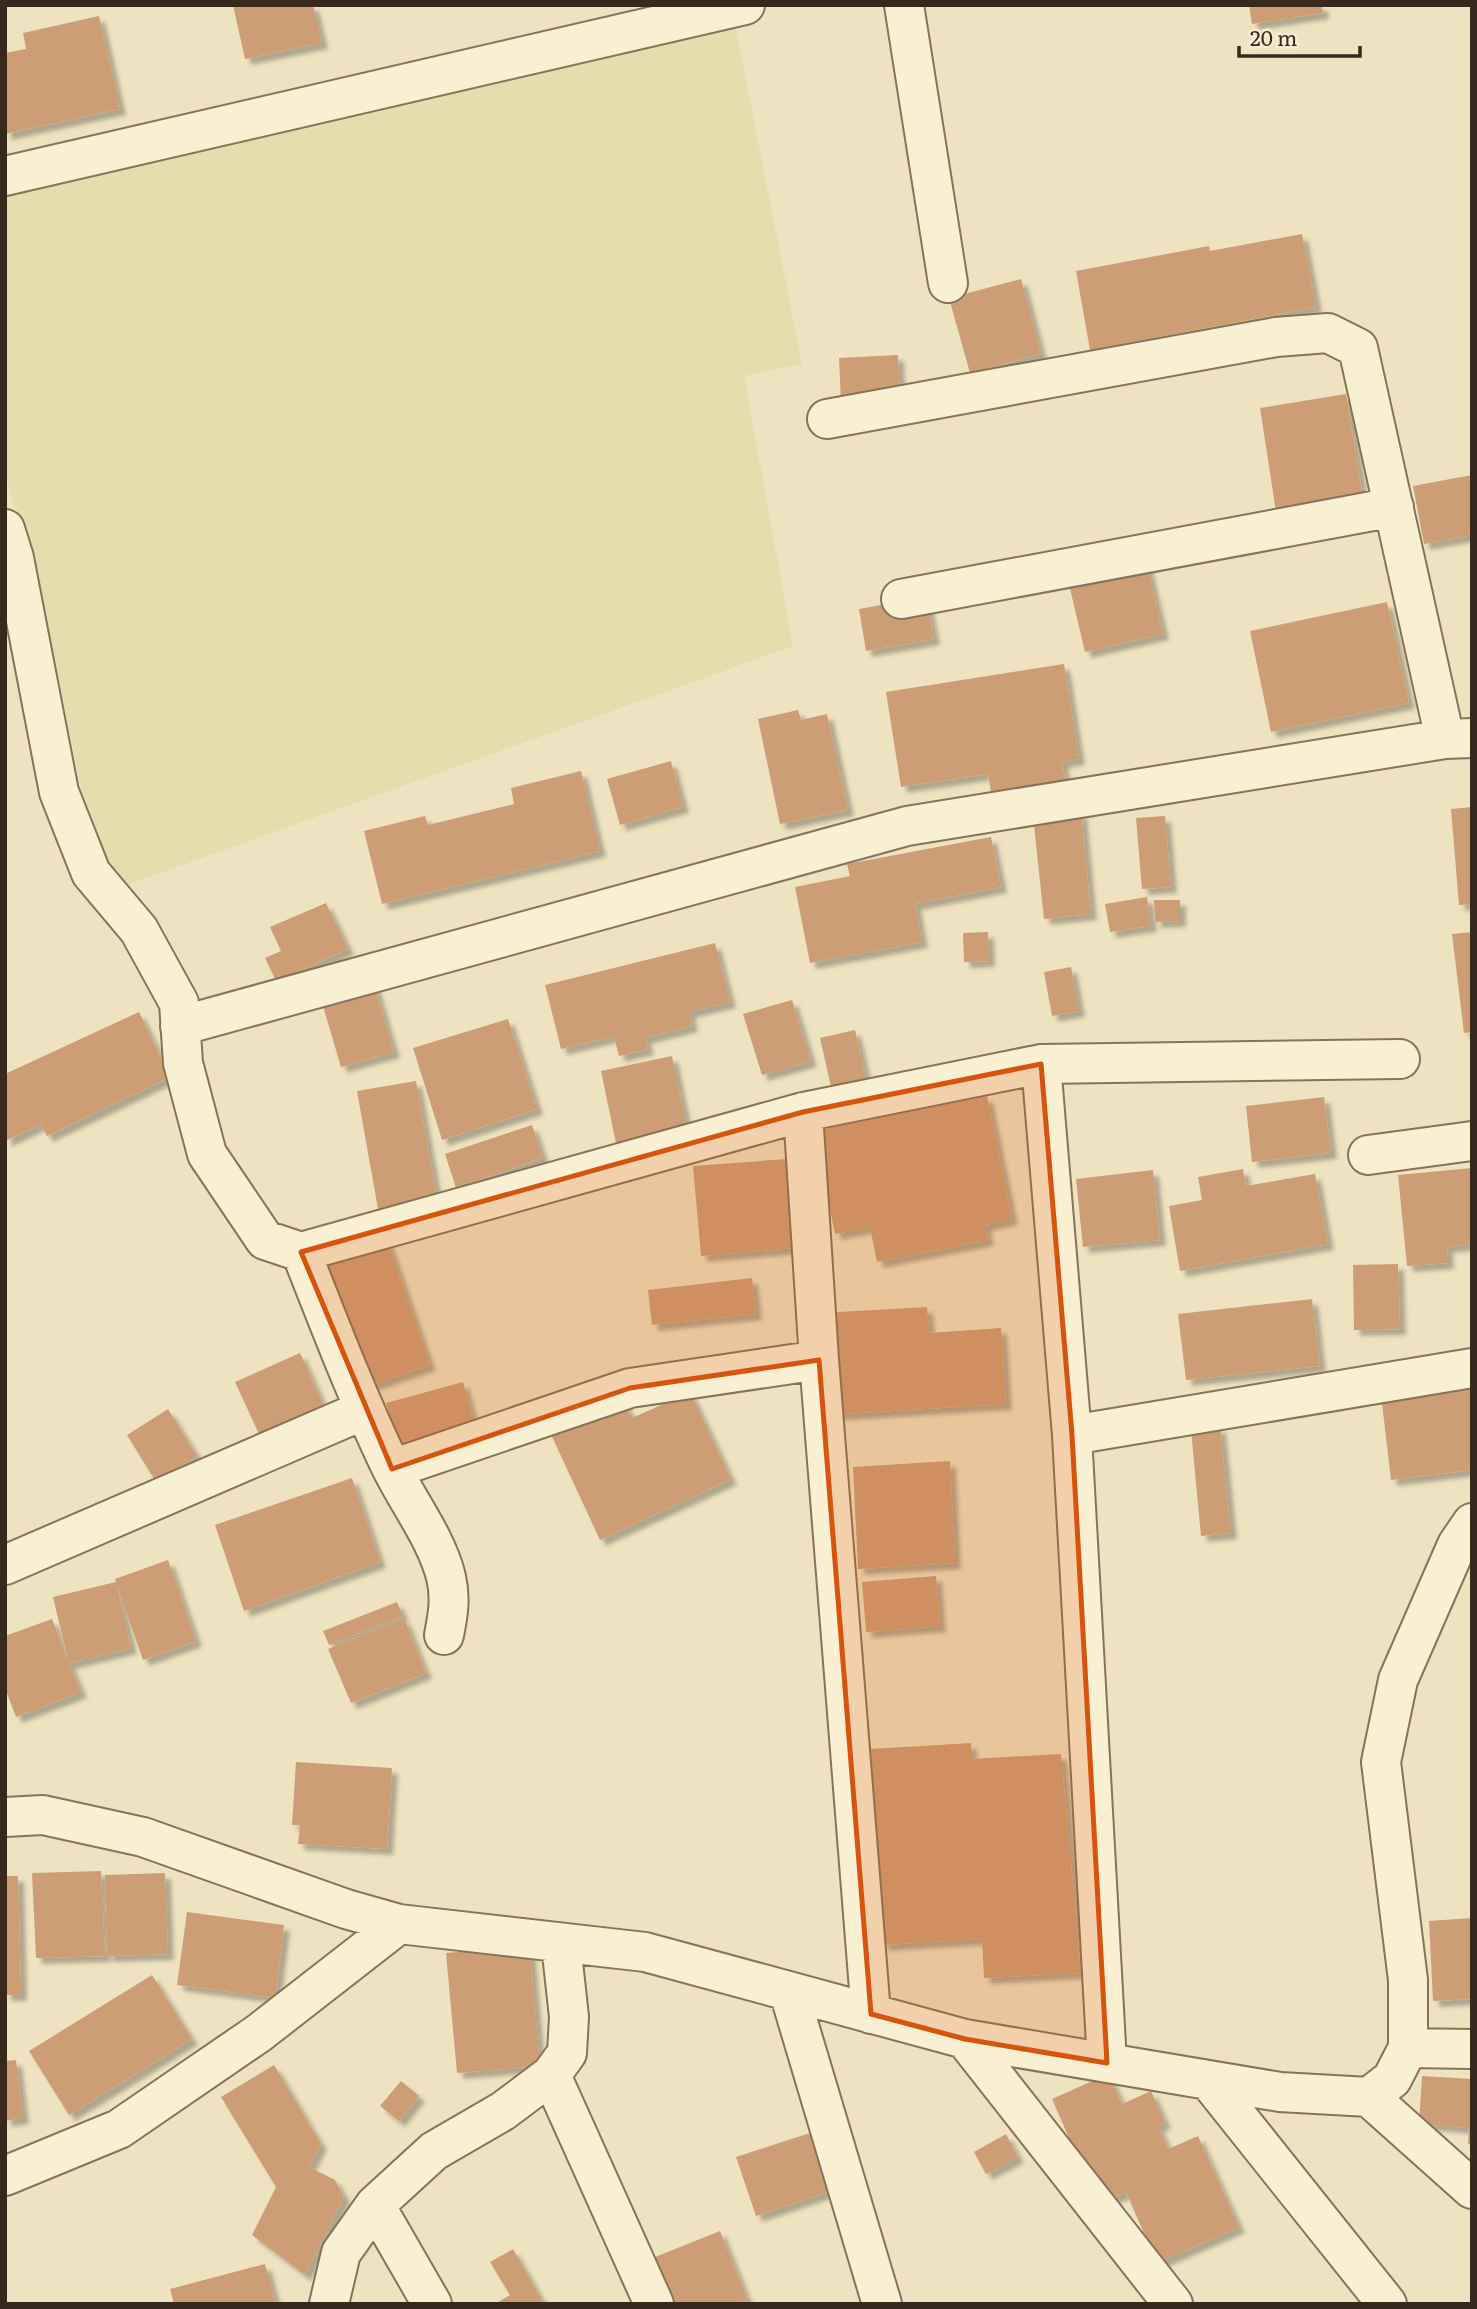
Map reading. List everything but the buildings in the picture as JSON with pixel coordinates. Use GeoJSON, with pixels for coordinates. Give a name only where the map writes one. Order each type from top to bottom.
{"type":"FeatureCollection","features":[{"type":"Feature","properties":{"kind":"street"},"geometry":{"type":"LineString","coordinates":[[5,176],[745,5]]}},
{"type":"Feature","properties":{"kind":"street"},"geometry":{"type":"LineString","coordinates":[[904,5],[948,283]]}},
{"type":"Feature","properties":{"kind":"street"},"geometry":{"type":"LineString","coordinates":[[180,1026],[907,826],[1458,738],[1394,507],[1358,348],[1328,333],[1276,337],[827,419]]}},
{"type":"Feature","properties":{"kind":"street"},"geometry":{"type":"LineString","coordinates":[[901,598],[1394,507]]}},
{"type":"Feature","properties":{"kind":"street"},"geometry":{"type":"LineString","coordinates":[[5,529],[14,558],[60,792],[91,873],[139,930],[179,1003],[183,1063],[206,1154],[265,1240],[300,1252],[803,1112],[1041,1064],[1400,1059]]}},
{"type":"Feature","properties":{"kind":"street"},"geometry":{"type":"LineString","coordinates":[[1041,1064],[1072,1435],[1107,2063]]}},
{"type":"Feature","properties":{"kind":"street"},"geometry":{"type":"LineString","coordinates":[[803,1112],[819,1360],[871,2014]]}},
{"type":"Feature","properties":{"kind":"street"},"geometry":{"type":"LineString","coordinates":[[1368,1156],[1472,1141]]}},
{"type":"Feature","properties":{"kind":"street"},"geometry":{"type":"LineString","coordinates":[[300,1252],[364,1410],[445,1574],[450,1597],[444,1635]]}},
{"type":"Feature","properties":{"kind":"street"},"geometry":{"type":"LineString","coordinates":[[392,1469],[630,1388],[819,1360]]}},
{"type":"Feature","properties":{"kind":"street"},"geometry":{"type":"LineString","coordinates":[[1072,1435],[1472,1368]]}},
{"type":"Feature","properties":{"kind":"street"},"geometry":{"type":"LineString","coordinates":[[5,1565],[364,1410]]}},
{"type":"Feature","properties":{"kind":"street"},"geometry":{"type":"LineString","coordinates":[[1369,2097],[1392,2079],[1408,2049],[1408,1980],[1381,1762],[1398,1680],[1457,1545],[1472,1523]]}},
{"type":"Feature","properties":{"kind":"street"},"geometry":{"type":"LineString","coordinates":[[5,1817],[43,1815],[143,1837],[346,1909],[399,1924],[645,1952],[965,2039],[1280,2092],[1369,2097],[1472,2189]]}},
{"type":"Feature","properties":{"kind":"street"},"geometry":{"type":"LineString","coordinates":[[5,2176],[119,2129],[259,2034],[399,1924]]}},
{"type":"Feature","properties":{"kind":"street"},"geometry":{"type":"LineString","coordinates":[[329,2304],[341,2253],[375,2205],[434,2151],[503,2111],[551,2075],[567,2053],[569,2017],[561,1944]]}},
{"type":"Feature","properties":{"kind":"street"},"geometry":{"type":"LineString","coordinates":[[789,1992],[882,2304]]}},
{"type":"Feature","properties":{"kind":"street"},"geometry":{"type":"LineString","coordinates":[[965,2039],[1173,2304]]}},
{"type":"Feature","properties":{"kind":"street"},"geometry":{"type":"LineString","coordinates":[[1408,2049],[1472,2049]]}},
{"type":"Feature","properties":{"kind":"street"},"geometry":{"type":"LineString","coordinates":[[551,2075],[654,2304]]}},
{"type":"Feature","properties":{"kind":"street"},"geometry":{"type":"LineString","coordinates":[[1209,2081],[1387,2304]]}},
{"type":"Feature","properties":{"kind":"street"},"geometry":{"type":"LineString","coordinates":[[375,2205],[432,2304]]}},
{"type":"Feature","properties":{"kind":"highlighted area"},"geometry":{"type":"Polygon","coordinates":[[[1041,1064],[1072,1435],[1107,2063],[965,2039],[871,2014],[819,1360],[630,1388],[392,1469],[301,1252],[803,1112],[1041,1064]]]}},
{"type":"Feature","properties":{"kind":"shaded area"},"geometry":{"type":"Polygon","coordinates":[[[734,20],[802,364],[744,376],[793,646],[118,888],[80,784],[58,672],[24,537],[5,475],[5,189],[734,20]]]}}]}
